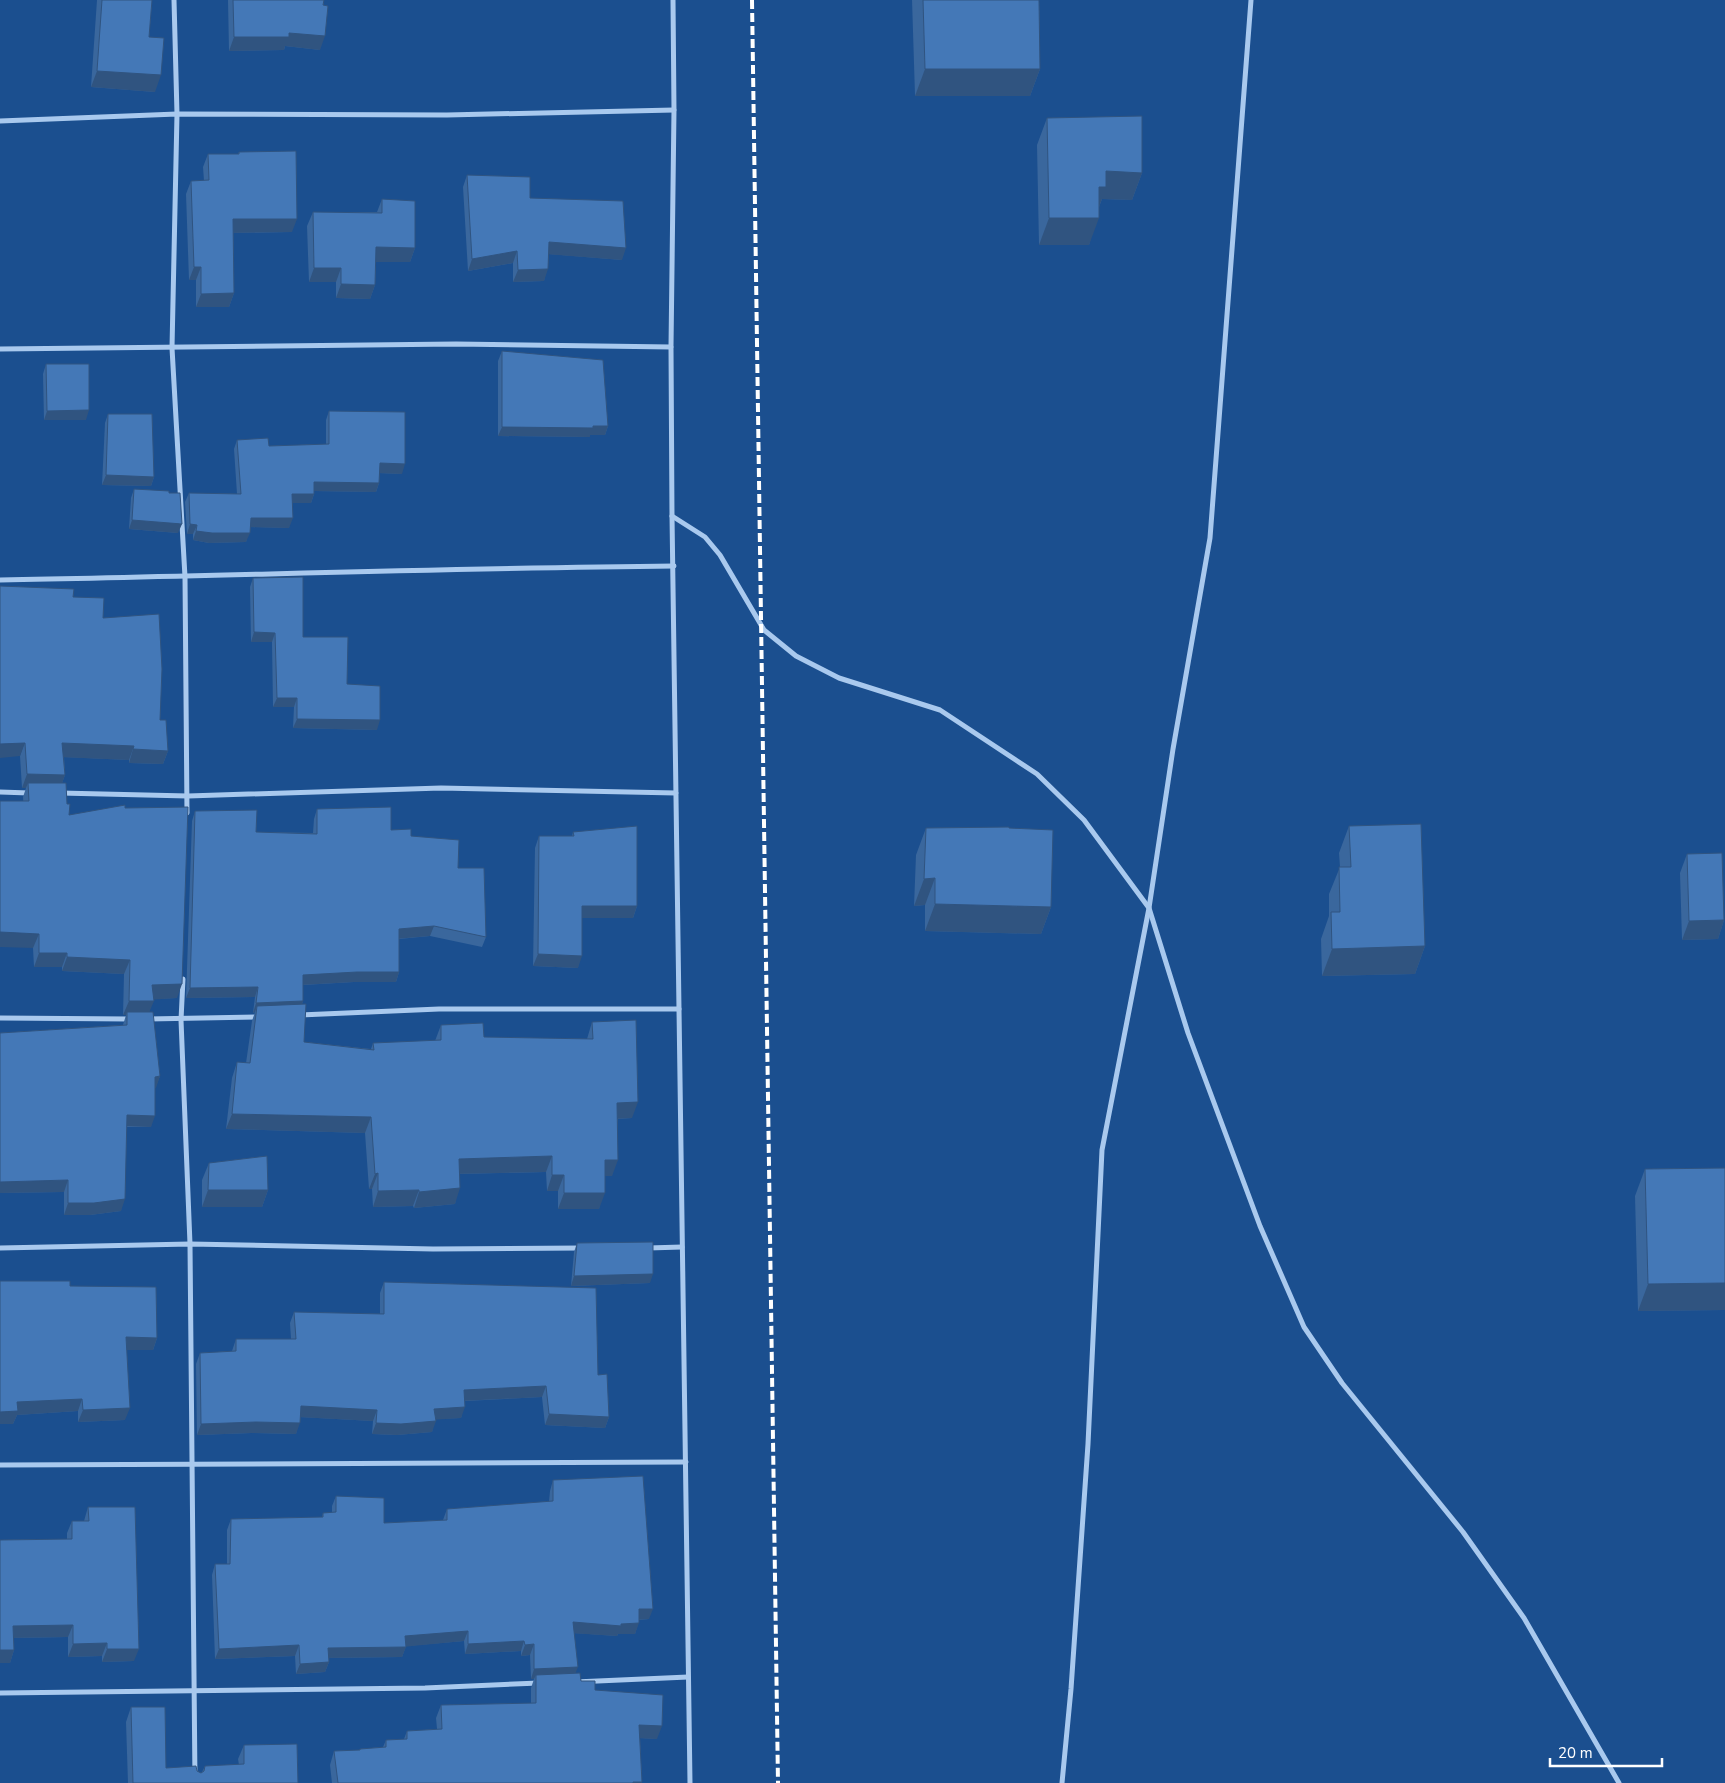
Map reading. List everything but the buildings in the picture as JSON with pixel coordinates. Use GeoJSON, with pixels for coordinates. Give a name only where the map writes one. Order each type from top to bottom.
{"type":"FeatureCollection","features":[{"type":"Feature","properties":{"kind":"street"},"geometry":{"type":"LineString","coordinates":[[174,0],[177,114],[172,348],[185,576],[187,815]]}},
{"type":"Feature","properties":{"kind":"street"},"geometry":{"type":"LineString","coordinates":[[673,0],[672,516],[690,1783]]}},
{"type":"Feature","properties":{"kind":"street"},"geometry":{"type":"LineString","coordinates":[[1062,1783],[1071,1689],[1088,1444],[1102,1150],[1149,908],[1173,749],[1210,538],[1251,0]]}},
{"type":"Feature","properties":{"kind":"street"},"geometry":{"type":"LineString","coordinates":[[0,121],[177,114],[447,115],[674,110]]}},
{"type":"Feature","properties":{"kind":"street"},"geometry":{"type":"LineString","coordinates":[[0,349],[456,344],[671,347]]}},
{"type":"Feature","properties":{"kind":"street"},"geometry":{"type":"LineString","coordinates":[[672,516],[705,537],[720,555],[764,630],[796,656],[839,678],[940,710],[1037,774],[1084,820],[1149,908],[1188,1033],[1260,1226],[1304,1327],[1342,1383],[1463,1532],[1524,1618],[1619,1783]]}},
{"type":"Feature","properties":{"kind":"street"},"geometry":{"type":"LineString","coordinates":[[0,580],[452,568],[674,566]]}},
{"type":"Feature","properties":{"kind":"street"},"geometry":{"type":"LineString","coordinates":[[49,793],[188,796],[442,788],[676,793]]}},
{"type":"Feature","properties":{"kind":"street"},"geometry":{"type":"LineString","coordinates":[[0,792],[40,793]]}},
{"type":"Feature","properties":{"kind":"street"},"geometry":{"type":"LineString","coordinates":[[183,971],[181,1020],[190,1244],[195,1783]]}},
{"type":"Feature","properties":{"kind":"street"},"geometry":{"type":"LineString","coordinates":[[290,1015],[439,1009],[679,1010]]}},
{"type":"Feature","properties":{"kind":"street"},"geometry":{"type":"LineString","coordinates":[[143,1019],[181,1020],[270,1016]]}},
{"type":"Feature","properties":{"kind":"street"},"geometry":{"type":"LineString","coordinates":[[0,1018],[134,1019]]}},
{"type":"Feature","properties":{"kind":"street"},"geometry":{"type":"LineString","coordinates":[[0,1248],[190,1244],[433,1249],[592,1248]]}},
{"type":"Feature","properties":{"kind":"street"},"geometry":{"type":"LineString","coordinates":[[642,1248],[682,1248]]}},
{"type":"Feature","properties":{"kind":"street"},"geometry":{"type":"LineString","coordinates":[[0,1465],[686,1462]]}},
{"type":"Feature","properties":{"kind":"street"},"geometry":{"type":"LineString","coordinates":[[571,1682],[688,1677]]}},
{"type":"Feature","properties":{"kind":"street"},"geometry":{"type":"LineString","coordinates":[[0,1693],[425,1688],[542,1683]]}},
{"type":"Feature","properties":{"kind":"railway"},"geometry":{"type":"LineString","coordinates":[[752,0],[778,1783]]}}]}
